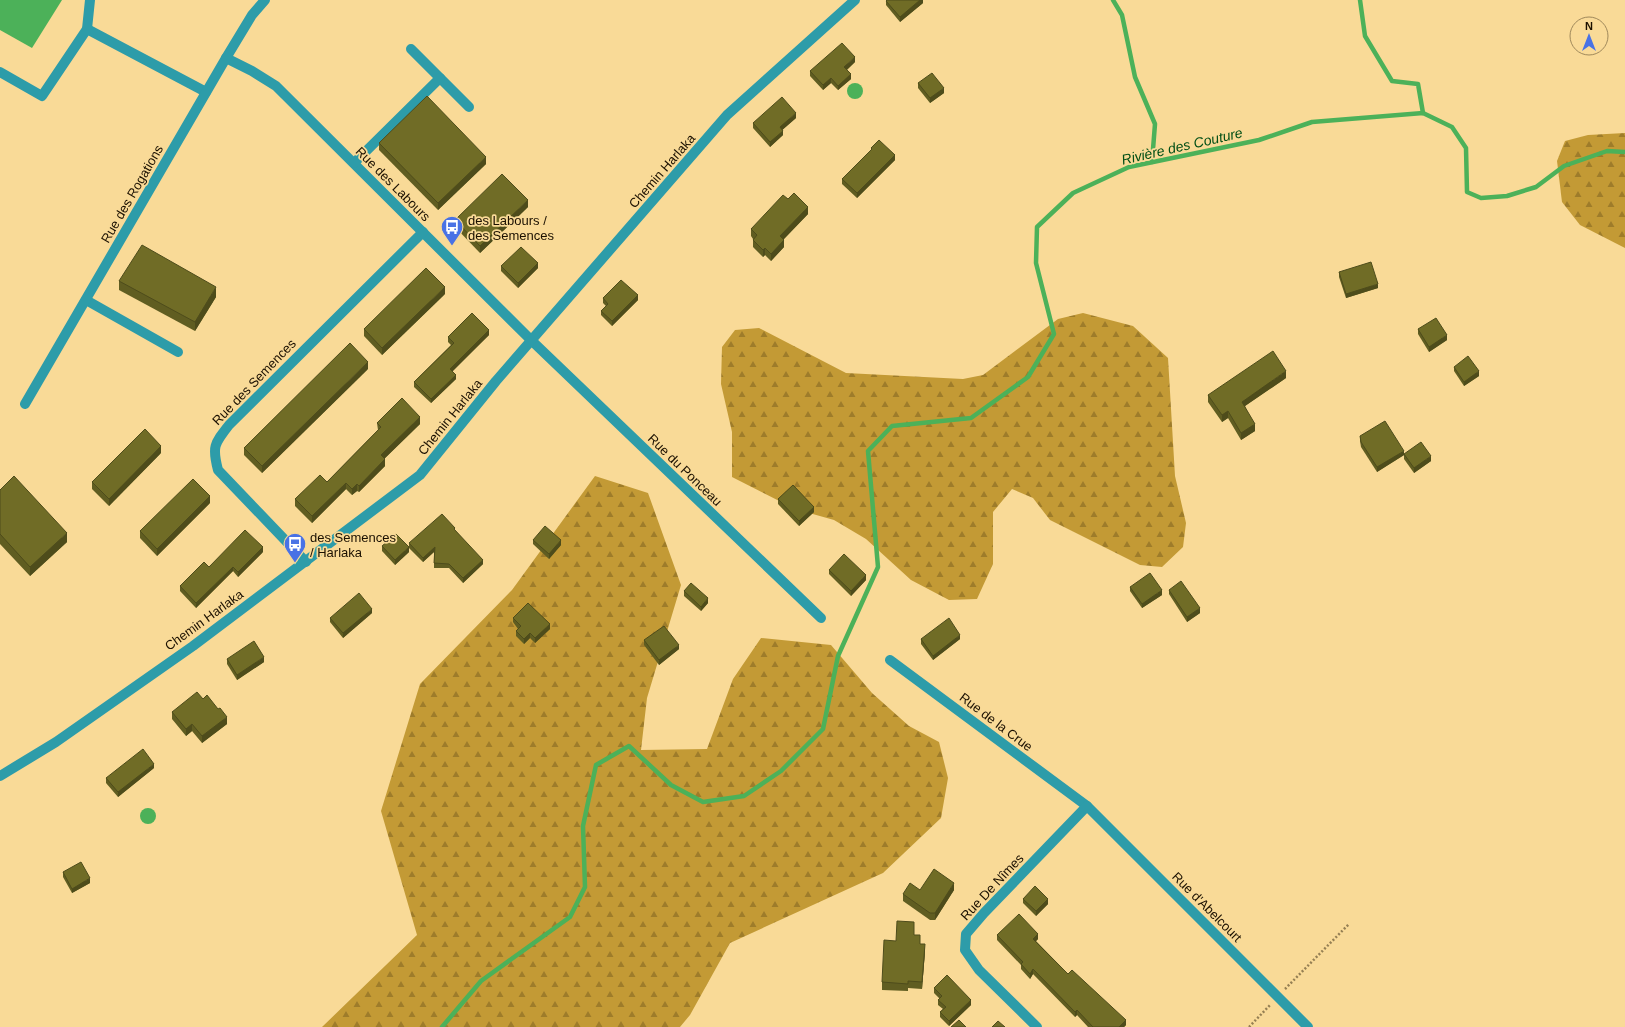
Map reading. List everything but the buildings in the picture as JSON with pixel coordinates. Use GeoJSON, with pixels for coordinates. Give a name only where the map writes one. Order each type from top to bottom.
{"type":"FeatureCollection","features":[{"type":"Feature","properties":{"kind":"street"},"geometry":{"type":"LineString","coordinates":[[0,72],[42,96],[87,29],[90,0]]}},
{"type":"Feature","properties":{"kind":"street","name":"Rue des Rogations"},"geometry":{"type":"LineString","coordinates":[[25,404],[226,58],[252,15],[265,0]]}},
{"type":"Feature","properties":{"kind":"street","name":"Chemin Harlaka"},"geometry":{"type":"LineString","coordinates":[[0,776],[63,737],[193,646],[420,475],[496,381],[727,115],[855,0]]}},
{"type":"Feature","properties":{"kind":"street"},"geometry":{"type":"LineString","coordinates":[[87,29],[206,92]]}},
{"type":"Feature","properties":{"kind":"street"},"geometry":{"type":"LineString","coordinates":[[411,49],[469,107]]}},
{"type":"Feature","properties":{"kind":"street","name":"Rue des Labours"},"geometry":{"type":"LineString","coordinates":[[226,58],[252,71],[276,86],[532,341]]}},
{"type":"Feature","properties":{"kind":"street"},"geometry":{"type":"LineString","coordinates":[[354,164],[440,78]]}},
{"type":"Feature","properties":{"kind":"street","name":"Rue des Semences"},"geometry":{"type":"LineString","coordinates":[[306,562],[218,470],[214,454],[218,439],[229,425],[422,232]]}},
{"type":"Feature","properties":{"kind":"street"},"geometry":{"type":"LineString","coordinates":[[86,300],[178,352]]}},
{"type":"Feature","properties":{"kind":"street","name":"Rue du Ponceau"},"geometry":{"type":"LineString","coordinates":[[532,341],[821,618]]}},
{"type":"Feature","properties":{"kind":"street","name":"Rue de la Crue"},"geometry":{"type":"LineString","coordinates":[[890,660],[1087,806]]}},
{"type":"Feature","properties":{"kind":"street","name":"Rue d'Abelcourt"},"geometry":{"type":"LineString","coordinates":[[1087,806],[1308,1027]]}},
{"type":"Feature","properties":{"kind":"street","name":"Rue De Nîmes"},"geometry":{"type":"LineString","coordinates":[[1037,1027],[979,970],[965,950],[966,934],[984,913],[1087,806]]}},
{"type":"Feature","properties":{"kind":"path"},"geometry":{"type":"LineString","coordinates":[[1249,1027],[1349,924]]}},
{"type":"Feature","properties":{"kind":"green space"},"geometry":{"type":"Polygon","coordinates":[[[1625,133],[1625,248],[1580,225],[1562,202],[1557,161],[1565,141],[1588,135],[1625,133]]]}},
{"type":"Feature","properties":{"kind":"green space"},"geometry":{"type":"Polygon","coordinates":[[[1083,313],[1133,326],[1168,358],[1175,476],[1186,523],[1183,547],[1162,567],[1140,565],[1050,520],[1033,498],[1012,489],[993,512],[993,564],[977,599],[949,600],[911,580],[866,539],[834,520],[795,509],[732,477],[732,432],[721,384],[722,347],[735,330],[759,328],[846,373],[963,379],[983,375],[1058,319],[1083,313]]]}},
{"type":"Feature","properties":{"kind":"green space"},"geometry":{"type":"Polygon","coordinates":[[[595,476],[648,493],[681,585],[647,698],[641,750],[707,749],[733,679],[761,638],[831,645],[872,693],[909,726],[939,742],[948,778],[941,818],[883,873],[730,943],[690,1015],[680,1027],[322,1027],[417,935],[381,811],[420,684],[512,590],[595,476]]]}},
{"type":"Feature","properties":{"kind":"shaded area"},"geometry":{"type":"Polygon","coordinates":[[[0,0],[62,0],[32,48],[0,30],[0,0]]]}},
{"type":"Feature","properties":{"kind":"shaded area"},"geometry":{"type":"Polygon","coordinates":[[[855,83],[861,85],[863,91],[861,97],[855,99],[849,97],[847,91],[849,85],[855,83]]]}},
{"type":"Feature","properties":{"kind":"shaded area"},"geometry":{"type":"Polygon","coordinates":[[[148,808],[155,813],[156,816],[151,823],[148,824],[141,819],[140,816],[145,809],[148,808]]]}},
{"type":"Feature","properties":{"kind":"waterway"},"geometry":{"type":"LineString","coordinates":[[1113,0],[1122,15],[1135,77],[1155,124],[1152,162]]}},
{"type":"Feature","properties":{"kind":"waterway"},"geometry":{"type":"LineString","coordinates":[[1360,0],[1365,36],[1392,81],[1418,84],[1423,113]]}},
{"type":"Feature","properties":{"kind":"waterway","name":"Rivière des Couture"},"geometry":{"type":"LineString","coordinates":[[442,1027],[481,981],[570,917],[585,887],[583,826],[596,765],[629,746],[671,785],[703,802],[744,796],[781,771],[823,729],[838,656],[878,567],[868,451],[892,426],[971,418],[1028,377],[1054,334],[1036,263],[1037,227],[1073,193],[1129,167],[1259,140],[1312,122],[1423,113],[1452,127],[1466,148],[1467,192],[1481,198],[1507,196],[1536,187],[1564,166],[1607,151],[1625,152]]}},
{"type":"Feature","properties":{"kind":"place","name":"des Labours / des Semences"},"geometry":{"type":"Point","coordinates":[452,246]}},
{"type":"Feature","properties":{"kind":"place","name":"des Semences / Harlaka"},"geometry":{"type":"Point","coordinates":[295,564]}}]}
